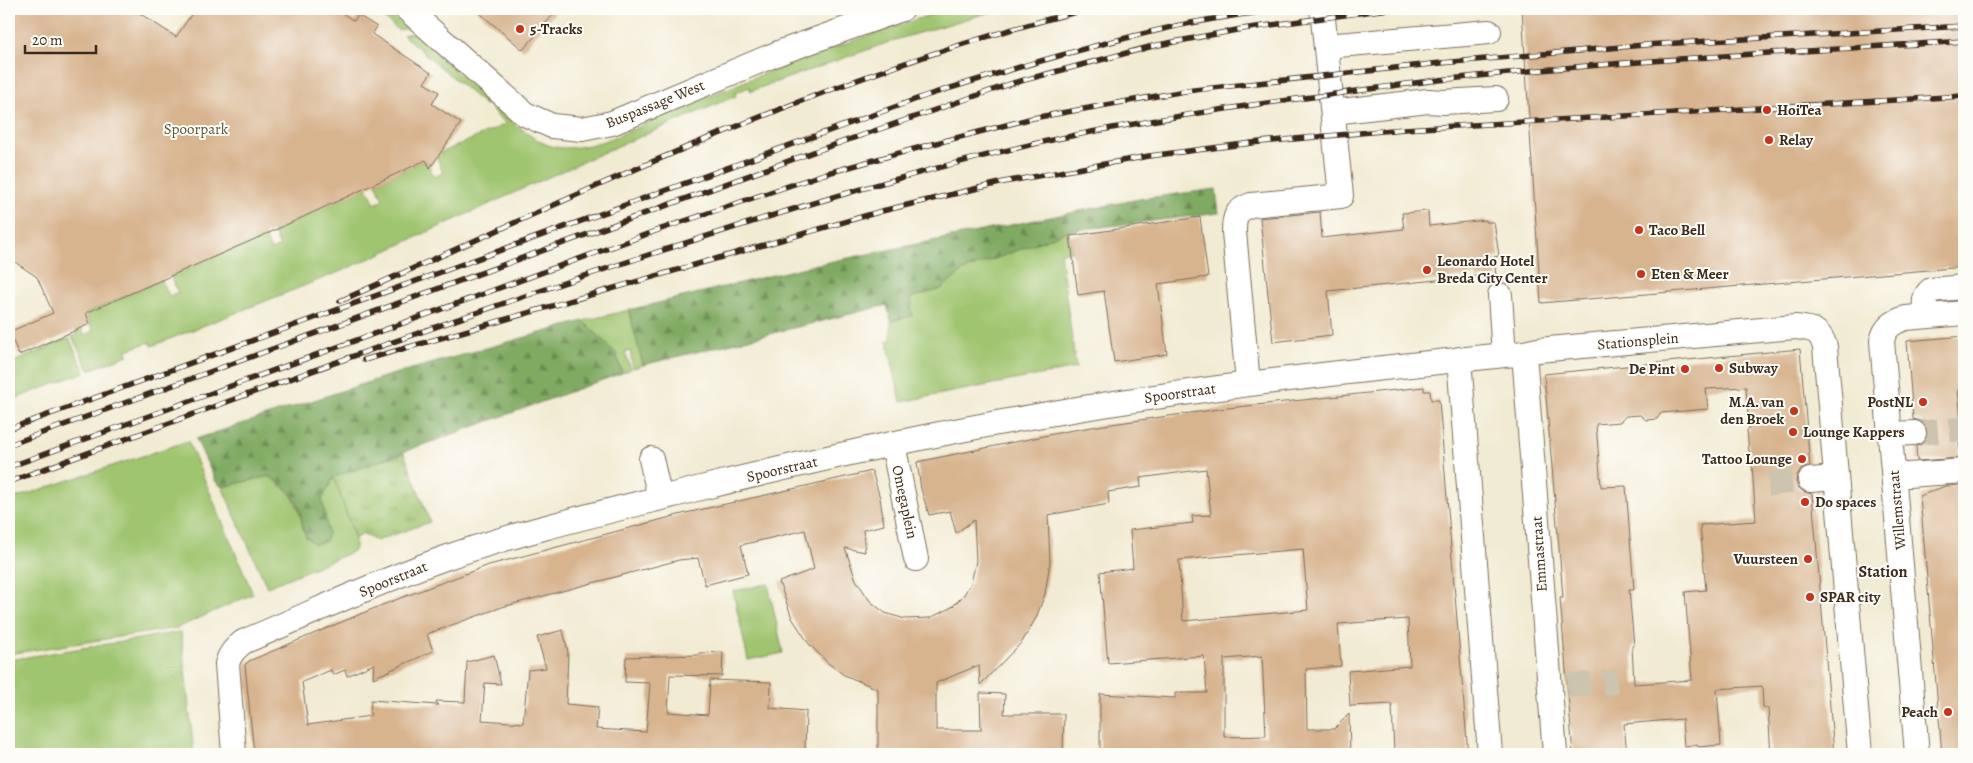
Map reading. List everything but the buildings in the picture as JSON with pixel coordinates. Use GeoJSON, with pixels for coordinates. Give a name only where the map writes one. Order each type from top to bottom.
{"type":"FeatureCollection","features":[{"type":"Feature","properties":{"kind":"street","name":"Buspassage West"},"geometry":{"type":"LineString","coordinates":[[407,9],[525,114],[552,126],[582,129],[612,122],[781,52],[902,9]]}},
{"type":"Feature","properties":{"kind":"street"},"geometry":{"type":"LineString","coordinates":[[1248,384],[1234,232],[1236,214],[1241,209],[1251,205],[1341,196],[1322,9]]}},
{"type":"Feature","properties":{"kind":"street"},"geometry":{"type":"LineString","coordinates":[[1326,46],[1489,32]]}},
{"type":"Feature","properties":{"kind":"street"},"geometry":{"type":"LineString","coordinates":[[1333,112],[1428,101],[1496,99]]}},
{"type":"Feature","properties":{"kind":"street"},"geometry":{"type":"LineString","coordinates":[[1964,287],[1931,290],[1925,297],[1926,316],[1964,313]]}},
{"type":"Feature","properties":{"kind":"street","name":"Emmastraat"},"geometry":{"type":"LineString","coordinates":[[1500,295],[1514,354],[1558,687],[1555,754]]}},
{"type":"Feature","properties":{"kind":"street","name":"Willemstraat"},"geometry":{"type":"LineString","coordinates":[[1917,754],[1882,341],[1888,326],[1896,320],[1926,316]]}},
{"type":"Feature","properties":{"kind":"street","name":"Stationsplein"},"geometry":{"type":"LineString","coordinates":[[1459,359],[1795,327],[1817,332],[1823,339],[1825,347],[1836,478]]}},
{"type":"Feature","properties":{"kind":"street"},"geometry":{"type":"LineString","coordinates":[[1459,359],[1490,754]]}},
{"type":"Feature","properties":{"kind":"street","name":"Spoorstraat"},"geometry":{"type":"LineString","coordinates":[[234,754],[227,664],[229,656],[234,649],[243,642],[446,558],[537,529],[790,466],[1028,417],[1248,384],[1459,359]]}},
{"type":"Feature","properties":{"kind":"street"},"geometry":{"type":"LineString","coordinates":[[1890,434],[1914,433]]}},
{"type":"Feature","properties":{"kind":"street","name":"Omegaplein"},"geometry":{"type":"LineString","coordinates":[[893,444],[916,559]]}},
{"type":"Feature","properties":{"kind":"street"},"geometry":{"type":"LineString","coordinates":[[651,459],[660,498]]}},
{"type":"Feature","properties":{"kind":"street"},"geometry":{"type":"LineString","coordinates":[[1894,476],[1964,471]]}},
{"type":"Feature","properties":{"kind":"street"},"geometry":{"type":"LineString","coordinates":[[1810,480],[1836,478],[1860,754]]}},
{"type":"Feature","properties":{"kind":"green space"},"geometry":{"type":"Polygon","coordinates":[[[374,9],[385,9],[407,29],[398,30],[374,9]]]}},
{"type":"Feature","properties":{"kind":"green space"},"geometry":{"type":"Polygon","coordinates":[[[948,9],[1000,9],[895,40],[751,91],[749,87],[735,93],[736,96],[604,152],[344,270],[152,346],[150,342],[127,350],[128,355],[89,370],[72,337],[77,334],[74,327],[80,324],[84,335],[93,331],[86,313],[162,280],[169,296],[178,292],[170,276],[264,235],[271,250],[280,246],[273,231],[367,187],[375,204],[383,200],[376,183],[426,160],[434,177],[443,173],[436,155],[506,124],[492,111],[498,109],[537,140],[546,144],[565,148],[587,146],[618,136],[785,66],[866,36],[948,9]]]}},
{"type":"Feature","properties":{"kind":"green space"},"geometry":{"type":"Polygon","coordinates":[[[412,33],[492,103],[485,105],[403,35],[412,33]]]}},
{"type":"Feature","properties":{"kind":"green space"},"geometry":{"type":"Polygon","coordinates":[[[1216,189],[1219,213],[1068,231],[963,271],[941,289],[911,298],[912,316],[891,321],[887,305],[643,365],[629,310],[814,265],[1139,199],[1216,189]]]}},
{"type":"Feature","properties":{"kind":"green space"},"geometry":{"type":"Polygon","coordinates":[[[1068,231],[1072,251],[1060,253],[1076,368],[901,402],[887,341],[891,340],[891,321],[912,316],[910,298],[941,289],[963,271],[1068,231]]]}},
{"type":"Feature","properties":{"kind":"green space"},"geometry":{"type":"Polygon","coordinates":[[[629,310],[643,365],[633,368],[630,351],[625,352],[631,369],[622,373],[616,353],[583,321],[629,310]]]}},
{"type":"Feature","properties":{"kind":"green space"},"geometry":{"type":"Polygon","coordinates":[[[583,321],[616,353],[622,373],[334,477],[322,499],[328,534],[325,542],[314,544],[309,539],[303,529],[299,507],[294,497],[269,476],[222,487],[216,482],[196,439],[387,376],[583,321]]]}},
{"type":"Feature","properties":{"kind":"green space"},"geometry":{"type":"Polygon","coordinates":[[[69,338],[85,372],[9,401],[9,364],[69,338]]]}},
{"type":"Feature","properties":{"kind":"green space"},"geometry":{"type":"Polygon","coordinates":[[[188,441],[253,594],[177,628],[9,654],[9,500],[188,441]]]}},
{"type":"Feature","properties":{"kind":"green space"},"geometry":{"type":"Polygon","coordinates":[[[404,453],[430,522],[376,541],[364,534],[355,538],[334,477],[404,453]]]}},
{"type":"Feature","properties":{"kind":"green space"},"geometry":{"type":"Polygon","coordinates":[[[269,476],[286,489],[291,496],[301,518],[306,538],[328,534],[322,499],[334,477],[356,542],[354,551],[267,587],[222,487],[269,476]]]}},
{"type":"Feature","properties":{"kind":"green space"},"geometry":{"type":"Polygon","coordinates":[[[768,584],[783,653],[748,660],[733,591],[768,584]]]}},
{"type":"Feature","properties":{"kind":"green space"},"geometry":{"type":"Polygon","coordinates":[[[181,632],[194,754],[9,754],[9,660],[181,632]]]}},
{"type":"Feature","properties":{"kind":"tunnel"},"geometry":{"type":"LineString","coordinates":[[1914,433],[1962,429]]}},
{"type":"Feature","properties":{"kind":"tunnel"},"geometry":{"type":"LineString","coordinates":[[1768,484],[1810,480]]}},
{"type":"Feature","properties":{"kind":"tunnel"},"geometry":{"type":"LineString","coordinates":[[1567,686],[1617,682]]}},
{"type":"Feature","properties":{"kind":"railway"},"geometry":{"type":"LineString","coordinates":[[340,301],[615,178],[801,101],[895,66],[991,35],[1088,9]]}},
{"type":"Feature","properties":{"kind":"railway"},"geometry":{"type":"LineString","coordinates":[[9,429],[925,96],[1048,59],[1141,34],[1277,9]]}},
{"type":"Feature","properties":{"kind":"railway"},"geometry":{"type":"LineString","coordinates":[[9,445],[816,151],[1013,83],[1153,46],[1242,29],[1388,9]]}},
{"type":"Feature","properties":{"kind":"railway"},"geometry":{"type":"LineString","coordinates":[[9,467],[661,229],[824,174],[1033,118],[1185,91],[1441,63],[1644,45],[1964,26]]}},
{"type":"Feature","properties":{"kind":"railway"},"geometry":{"type":"LineString","coordinates":[[9,482],[244,395],[560,284],[837,196],[937,168],[1038,143],[1110,128],[1219,110],[1443,80],[1648,61],[1964,41]]}},
{"type":"Feature","properties":{"kind":"railway"},"geometry":{"type":"LineString","coordinates":[[364,360],[882,211],[1004,182],[1149,156],[1260,142],[1404,129],[1964,96]]}},
{"type":"Feature","properties":{"kind":"place","name":"5-Tracks"},"geometry":{"type":"Point","coordinates":[520,29]}},
{"type":"Feature","properties":{"kind":"place","name":"HoiTea"},"geometry":{"type":"Point","coordinates":[1767,110]}},
{"type":"Feature","properties":{"kind":"place","name":"Relay"},"geometry":{"type":"Point","coordinates":[1769,140]}},
{"type":"Feature","properties":{"kind":"place","name":"Taco Bell"},"geometry":{"type":"Point","coordinates":[1639,230]}},
{"type":"Feature","properties":{"kind":"place","name":"Leonardo Hotel Breda City Center"},"geometry":{"type":"Point","coordinates":[1427,270]}},
{"type":"Feature","properties":{"kind":"place","name":"Eten & Meer"},"geometry":{"type":"Point","coordinates":[1641,274]}},
{"type":"Feature","properties":{"kind":"place","name":"Subway"},"geometry":{"type":"Point","coordinates":[1719,368]}},
{"type":"Feature","properties":{"kind":"place","name":"De Pint"},"geometry":{"type":"Point","coordinates":[1685,369]}},
{"type":"Feature","properties":{"kind":"place","name":"PostNL"},"geometry":{"type":"Point","coordinates":[1923,402]}},
{"type":"Feature","properties":{"kind":"place","name":"M.A. van den Broek"},"geometry":{"type":"Point","coordinates":[1794,411]}},
{"type":"Feature","properties":{"kind":"place","name":"Lounge Kappers"},"geometry":{"type":"Point","coordinates":[1793,432]}},
{"type":"Feature","properties":{"kind":"place","name":"Tattoo Lounge"},"geometry":{"type":"Point","coordinates":[1802,459]}},
{"type":"Feature","properties":{"kind":"place","name":"Do spaces"},"geometry":{"type":"Point","coordinates":[1805,502]}},
{"type":"Feature","properties":{"kind":"place","name":"Vuursteen"},"geometry":{"type":"Point","coordinates":[1808,559]}},
{"type":"Feature","properties":{"kind":"place","name":"SPAR city"},"geometry":{"type":"Point","coordinates":[1810,597]}},
{"type":"Feature","properties":{"kind":"place","name":"Peach"},"geometry":{"type":"Point","coordinates":[1948,712]}},
{"type":"Feature","properties":{"kind":"district","name":"Station"},"geometry":{"type":"Point","coordinates":[1883,572]}},
{"type":"Feature","properties":{"kind":"park label","name":"Spoorpark"},"geometry":{"type":"Point","coordinates":[196,129]}}]}
